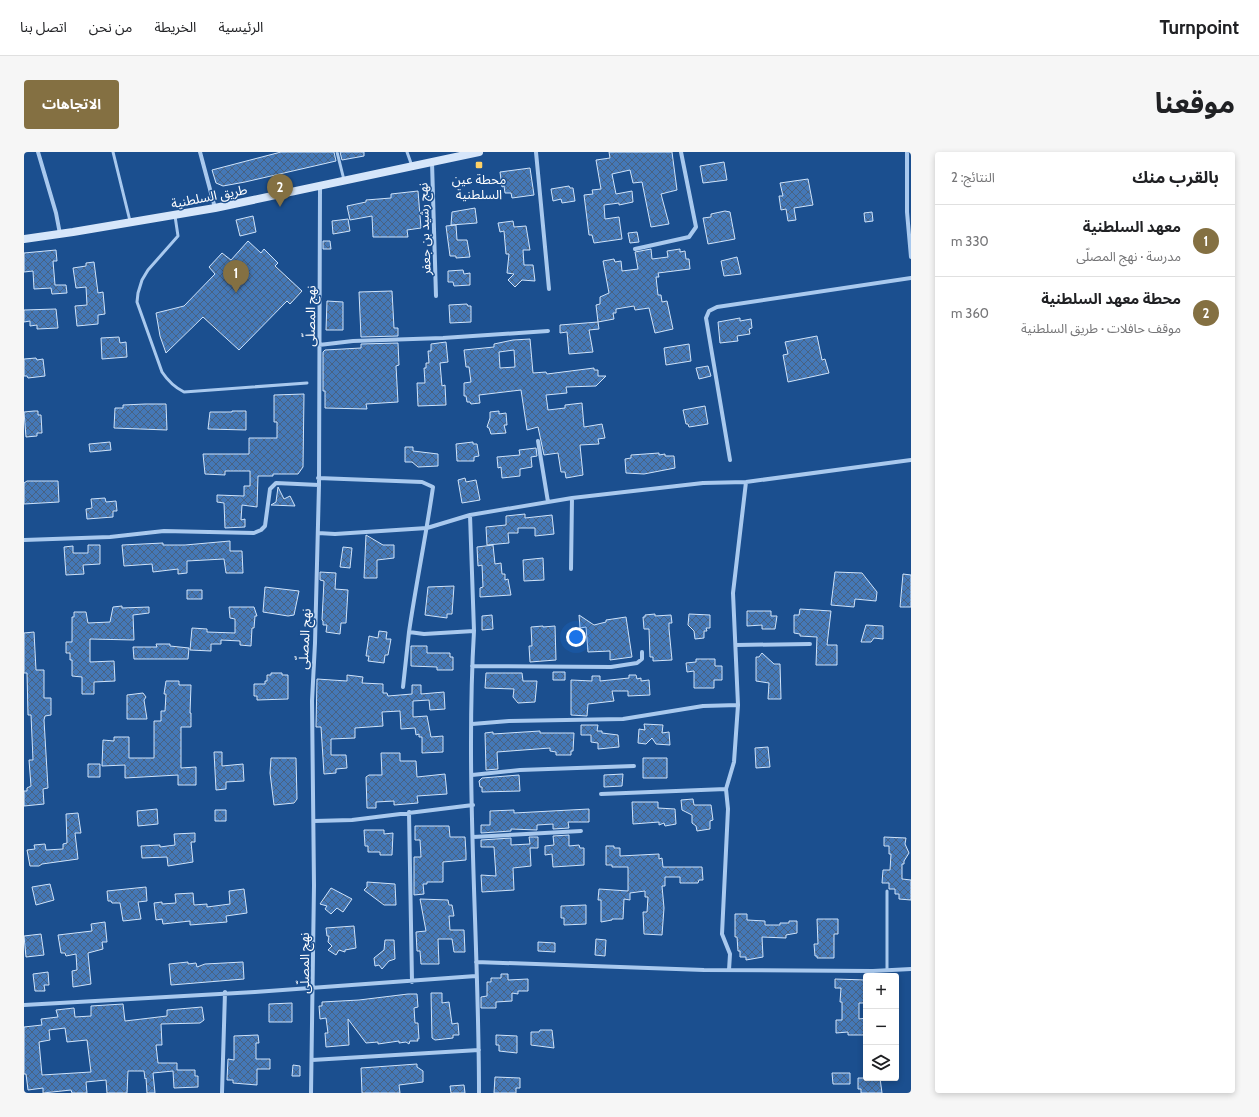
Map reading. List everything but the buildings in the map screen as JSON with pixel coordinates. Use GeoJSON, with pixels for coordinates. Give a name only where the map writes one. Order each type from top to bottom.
{"type":"FeatureCollection","features":[{"type":"Feature","properties":{"kind":"main road","name":"طريق السلطنية"},"geometry":{"type":"LineString","coordinates":[[24,239],[215,208],[479,152]]}},
{"type":"Feature","properties":{"kind":"street"},"geometry":{"type":"LineString","coordinates":[[38,152],[60,234]]}},
{"type":"Feature","properties":{"kind":"street"},"geometry":{"type":"LineString","coordinates":[[200,152],[215,208]]}},
{"type":"Feature","properties":{"kind":"street"},"geometry":{"type":"LineString","coordinates":[[536,152],[548,289]]}},
{"type":"Feature","properties":{"kind":"street"},"geometry":{"type":"LineString","coordinates":[[635,249],[689,238],[695,232],[696,227],[681,152]]}},
{"type":"Feature","properties":{"kind":"street"},"geometry":{"type":"LineString","coordinates":[[907,152],[907,212],[911,257]]}},
{"type":"Feature","properties":{"kind":"street","name":"نهج رشيد بن جعفر"},"geometry":{"type":"LineString","coordinates":[[432,162],[436,296]]}},
{"type":"Feature","properties":{"kind":"street","name":"نهج المصلّى"},"geometry":{"type":"LineString","coordinates":[[311,1093],[314,987],[312,701],[319,485],[320,186]]}},
{"type":"Feature","properties":{"kind":"street"},"geometry":{"type":"LineString","coordinates":[[730,460],[706,318],[709,311],[717,307],[911,278]]}},
{"type":"Feature","properties":{"kind":"street"},"geometry":{"type":"LineString","coordinates":[[319,345],[353,341],[443,338],[548,331]]}},
{"type":"Feature","properties":{"kind":"street"},"geometry":{"type":"LineString","coordinates":[[538,442],[548,502]]}},
{"type":"Feature","properties":{"kind":"street"},"geometry":{"type":"LineString","coordinates":[[318,533],[335,534],[427,528],[470,515],[572,498],[703,483],[746,482],[911,460]]}},
{"type":"Feature","properties":{"kind":"street"},"geometry":{"type":"LineString","coordinates":[[318,478],[422,482],[433,488],[409,632],[403,687]]}},
{"type":"Feature","properties":{"kind":"street"},"geometry":{"type":"LineString","coordinates":[[729,970],[730,954],[722,934],[728,809],[726,789],[734,762],[738,705],[733,593],[746,482]]}},
{"type":"Feature","properties":{"kind":"street"},"geometry":{"type":"LineString","coordinates":[[24,540],[110,537],[164,531],[254,533],[261,530],[265,526],[270,489],[272,485],[276,483],[319,485]]}},
{"type":"Feature","properties":{"kind":"street"},"geometry":{"type":"LineString","coordinates":[[571,569],[572,498]]}},
{"type":"Feature","properties":{"kind":"street"},"geometry":{"type":"LineString","coordinates":[[470,515],[474,631],[472,666],[472,775],[479,1093]]}},
{"type":"Feature","properties":{"kind":"street"},"geometry":{"type":"LineString","coordinates":[[409,632],[424,634],[474,631]]}},
{"type":"Feature","properties":{"kind":"street"},"geometry":{"type":"LineString","coordinates":[[736,645],[810,644]]}},
{"type":"Feature","properties":{"kind":"street"},"geometry":{"type":"LineString","coordinates":[[472,666],[611,667],[637,664],[642,659],[642,652]]}},
{"type":"Feature","properties":{"kind":"street"},"geometry":{"type":"LineString","coordinates":[[472,724],[509,721],[623,720],[683,709],[738,705]]}},
{"type":"Feature","properties":{"kind":"street"},"geometry":{"type":"LineString","coordinates":[[472,775],[520,770],[634,766]]}},
{"type":"Feature","properties":{"kind":"street"},"geometry":{"type":"LineString","coordinates":[[601,794],[726,789]]}},
{"type":"Feature","properties":{"kind":"street"},"geometry":{"type":"LineString","coordinates":[[314,821],[352,820],[473,805]]}},
{"type":"Feature","properties":{"kind":"street"},"geometry":{"type":"LineString","coordinates":[[409,812],[412,982]]}},
{"type":"Feature","properties":{"kind":"street"},"geometry":{"type":"LineString","coordinates":[[473,837],[581,832]]}},
{"type":"Feature","properties":{"kind":"street"},"geometry":{"type":"LineString","coordinates":[[476,962],[729,970],[911,969]]}},
{"type":"Feature","properties":{"kind":"street"},"geometry":{"type":"LineString","coordinates":[[24,1004],[225,992],[255,992],[314,987],[412,982],[476,976]]}},
{"type":"Feature","properties":{"kind":"street"},"geometry":{"type":"LineString","coordinates":[[222,1093],[225,992]]}},
{"type":"Feature","properties":{"kind":"street"},"geometry":{"type":"LineString","coordinates":[[312,1060],[479,1050]]}},
{"type":"Feature","properties":{"kind":"lane"},"geometry":{"type":"LineString","coordinates":[[113,152],[130,222]]}},
{"type":"Feature","properties":{"kind":"lane"},"geometry":{"type":"LineString","coordinates":[[337,152],[344,180]]}},
{"type":"Feature","properties":{"kind":"lane"},"geometry":{"type":"LineString","coordinates":[[406,152],[412,166]]}},
{"type":"Feature","properties":{"kind":"lane"},"geometry":{"type":"LineString","coordinates":[[174,215],[178,236],[148,270],[142,280],[137,302],[162,372],[168,380],[176,388],[184,392],[307,383]]}},
{"type":"Feature","properties":{"kind":"lane"},"geometry":{"type":"LineString","coordinates":[[887,891],[887,970]]}},
{"type":"Feature","properties":{"kind":"place","name":"محطة عين السلطنية"},"geometry":{"type":"Point","coordinates":[479,165]}},
{"type":"Feature","properties":{"kind":"place","name":"محطة معهد السلطنية"},"geometry":{"type":"Point","coordinates":[280,207]}},
{"type":"Feature","properties":{"kind":"place","name":"معهد السلطنية"},"geometry":{"type":"Point","coordinates":[236,293]}}]}
